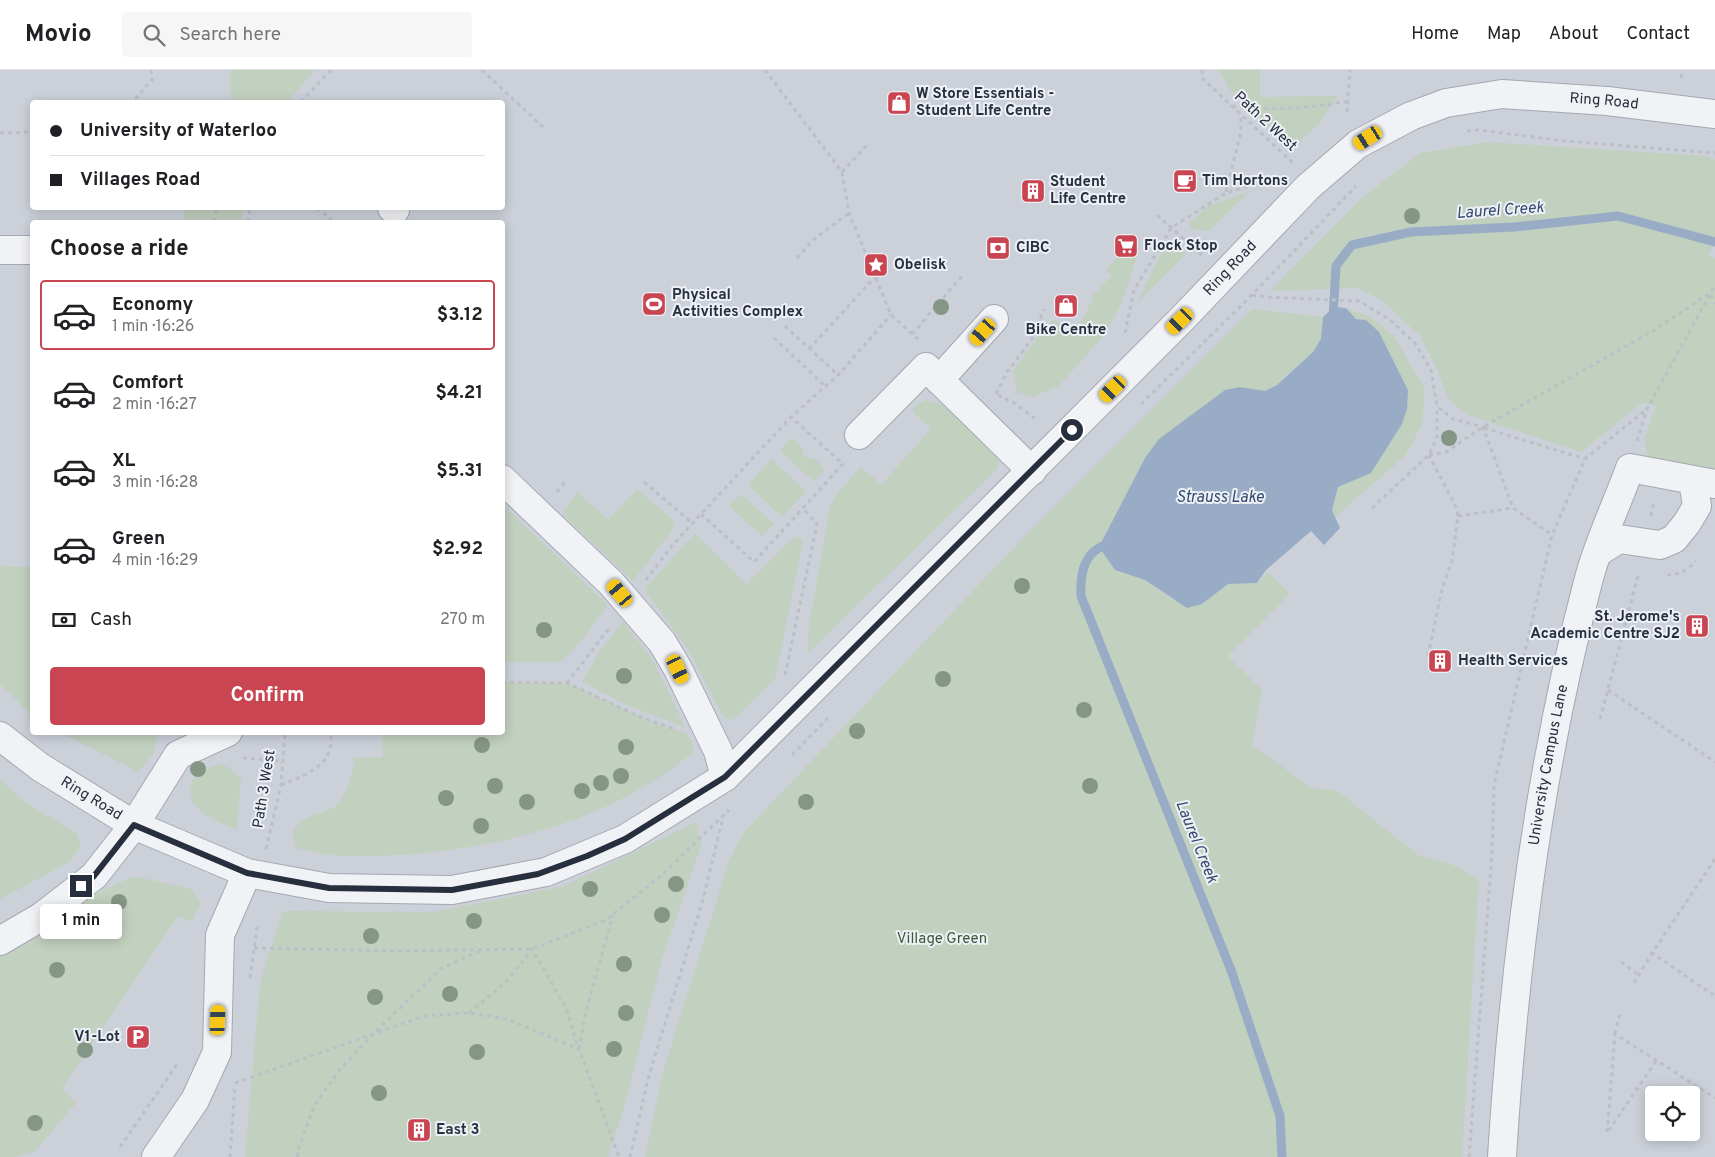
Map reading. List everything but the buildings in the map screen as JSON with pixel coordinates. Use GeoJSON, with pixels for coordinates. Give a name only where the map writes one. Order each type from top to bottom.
{"type":"FeatureCollection","features":[{"type":"Feature","properties":{"kind":"street","name":"Ring Road"},"geometry":{"type":"LineString","coordinates":[[0,736],[40,767],[134,825],[247,873],[329,888],[452,890],[538,874],[625,839],[725,777],[1032,471],[1180,321],[1308,187],[1358,144],[1411,116],[1446,103],[1502,94],[1607,101],[1715,114]]}},
{"type":"Feature","properties":{"kind":"street"},"geometry":{"type":"LineString","coordinates":[[0,250],[30,250]]}},
{"type":"Feature","properties":{"kind":"street"},"geometry":{"type":"LineString","coordinates":[[939,380],[994,319]]}},
{"type":"Feature","properties":{"kind":"street"},"geometry":{"type":"LineString","coordinates":[[860,435],[926,367],[1032,471]]}},
{"type":"Feature","properties":{"kind":"street","name":"University Campus Lane"},"geometry":{"type":"LineString","coordinates":[[1502,1157],[1526,894],[1560,701],[1589,576],[1630,468],[1704,482]]}},
{"type":"Feature","properties":{"kind":"street"},"geometry":{"type":"LineString","coordinates":[[505,482],[611,582],[646,621],[678,669],[718,751],[725,777]]}},
{"type":"Feature","properties":{"kind":"street"},"geometry":{"type":"LineString","coordinates":[[1598,552],[1619,539],[1660,545],[1674,540],[1697,506],[1704,482]]}},
{"type":"Feature","properties":{"kind":"street"},"geometry":{"type":"LineString","coordinates":[[0,940],[41,917],[94,876],[134,825],[180,744],[216,735]]}},
{"type":"Feature","properties":{"kind":"street"},"geometry":{"type":"LineString","coordinates":[[156,1157],[195,1100],[217,1052],[220,935],[247,873]]}},
{"type":"Feature","properties":{"kind":"path"},"geometry":{"type":"LineString","coordinates":[[135,99],[152,80],[151,70]]}},
{"type":"Feature","properties":{"kind":"path"},"geometry":{"type":"LineString","coordinates":[[303,100],[331,70]]}},
{"type":"Feature","properties":{"kind":"path"},"geometry":{"type":"LineString","coordinates":[[482,70],[543,127]]}},
{"type":"Feature","properties":{"kind":"path"},"geometry":{"type":"LineString","coordinates":[[567,683],[671,547],[791,417],[838,376],[891,315],[849,213],[842,172],[766,70]]}},
{"type":"Feature","properties":{"kind":"path","name":"Path 2 West"},"geometry":{"type":"LineString","coordinates":[[1202,70],[1202,78],[1296,167],[1289,170]]}},
{"type":"Feature","properties":{"kind":"path"},"geometry":{"type":"LineString","coordinates":[[1347,112],[1350,101],[1350,70]]}},
{"type":"Feature","properties":{"kind":"path"},"geometry":{"type":"LineString","coordinates":[[1681,78],[1683,70]]}},
{"type":"Feature","properties":{"kind":"path"},"geometry":{"type":"LineString","coordinates":[[1231,105],[1259,109],[1322,106],[1350,101]]}},
{"type":"Feature","properties":{"kind":"path"},"geometry":{"type":"LineString","coordinates":[[1226,193],[1241,131],[1241,115]]}},
{"type":"Feature","properties":{"kind":"path"},"geometry":{"type":"LineString","coordinates":[[1461,132],[1479,130],[1565,141],[1715,154]]}},
{"type":"Feature","properties":{"kind":"path"},"geometry":{"type":"LineString","coordinates":[[0,133],[30,132]]}},
{"type":"Feature","properties":{"kind":"path"},"geometry":{"type":"LineString","coordinates":[[842,172],[869,143]]}},
{"type":"Feature","properties":{"kind":"path"},"geometry":{"type":"LineString","coordinates":[[1124,336],[1134,290],[1151,258],[1172,227],[1226,193],[1268,181],[1282,174]]}},
{"type":"Feature","properties":{"kind":"path"},"geometry":{"type":"LineString","coordinates":[[1364,179],[1252,295],[1359,301],[1390,320],[1415,343],[1431,370],[1437,406],[1437,436],[1429,455],[1372,508]]}},
{"type":"Feature","properties":{"kind":"path"},"geometry":{"type":"LineString","coordinates":[[319,210],[332,220]]}},
{"type":"Feature","properties":{"kind":"path"},"geometry":{"type":"LineString","coordinates":[[797,258],[813,240],[849,213]]}},
{"type":"Feature","properties":{"kind":"path"},"geometry":{"type":"LineString","coordinates":[[1157,215],[1204,256]]}},
{"type":"Feature","properties":{"kind":"path"},"geometry":{"type":"LineString","coordinates":[[912,334],[963,275]]}},
{"type":"Feature","properties":{"kind":"path"},"geometry":{"type":"LineString","coordinates":[[809,349],[876,276]]}},
{"type":"Feature","properties":{"kind":"path"},"geometry":{"type":"LineString","coordinates":[[1636,443],[1647,409],[1715,285]]}},
{"type":"Feature","properties":{"kind":"path"},"geometry":{"type":"LineString","coordinates":[[1710,293],[1715,304]]}},
{"type":"Feature","properties":{"kind":"path"},"geometry":{"type":"LineString","coordinates":[[1429,455],[1446,452],[1484,427],[1653,331],[1710,293]]}},
{"type":"Feature","properties":{"kind":"path"},"geometry":{"type":"LineString","coordinates":[[996,394],[1007,372],[1032,339],[1044,309]]}},
{"type":"Feature","properties":{"kind":"path"},"geometry":{"type":"LineString","coordinates":[[785,326],[838,376]]}},
{"type":"Feature","properties":{"kind":"path"},"geometry":{"type":"LineString","coordinates":[[774,338],[826,387]]}},
{"type":"Feature","properties":{"kind":"path"},"geometry":{"type":"LineString","coordinates":[[1437,406],[1453,419],[1585,459]]}},
{"type":"Feature","properties":{"kind":"path"},"geometry":{"type":"LineString","coordinates":[[1469,1157],[1492,853],[1494,785],[1552,535],[1585,459],[1647,409]]}},
{"type":"Feature","properties":{"kind":"path"},"geometry":{"type":"LineString","coordinates":[[701,514],[754,562],[804,510],[844,464],[791,417]]}},
{"type":"Feature","properties":{"kind":"path"},"geometry":{"type":"LineString","coordinates":[[1484,427],[1513,508],[1552,535]]}},
{"type":"Feature","properties":{"kind":"path"},"geometry":{"type":"LineString","coordinates":[[1428,656],[1442,589],[1452,561],[1458,516],[1456,507],[1429,455]]}},
{"type":"Feature","properties":{"kind":"path"},"geometry":{"type":"LineString","coordinates":[[644,482],[692,524]]}},
{"type":"Feature","properties":{"kind":"path"},"geometry":{"type":"LineString","coordinates":[[1458,516],[1513,508]]}},
{"type":"Feature","properties":{"kind":"path"},"geometry":{"type":"LineString","coordinates":[[783,685],[817,524],[804,510]]}},
{"type":"Feature","properties":{"kind":"path"},"geometry":{"type":"LineString","coordinates":[[1600,720],[1639,570]]}},
{"type":"Feature","properties":{"kind":"path"},"geometry":{"type":"LineString","coordinates":[[505,682],[567,683],[643,718],[678,730]]}},
{"type":"Feature","properties":{"kind":"path"},"geometry":{"type":"LineString","coordinates":[[1608,690],[1715,762]]}},
{"type":"Feature","properties":{"kind":"path","name":"Path 3 West"},"geometry":{"type":"LineString","coordinates":[[266,849],[281,785],[285,735]]}},
{"type":"Feature","properties":{"kind":"path"},"geometry":{"type":"LineString","coordinates":[[281,785],[309,773],[324,761],[332,747],[331,735]]}},
{"type":"Feature","properties":{"kind":"path"},"geometry":{"type":"LineString","coordinates":[[254,948],[399,951],[532,949],[606,920],[663,874],[723,816],[702,903],[650,1075],[630,1157]]}},
{"type":"Feature","properties":{"kind":"path"},"geometry":{"type":"LineString","coordinates":[[1634,983],[1715,859]]}},
{"type":"Feature","properties":{"kind":"path"},"geometry":{"type":"LineString","coordinates":[[579,1049],[586,1012],[613,915]]}},
{"type":"Feature","properties":{"kind":"path"},"geometry":{"type":"LineString","coordinates":[[468,1013],[508,980],[532,949]]}},
{"type":"Feature","properties":{"kind":"path"},"geometry":{"type":"LineString","coordinates":[[532,949],[567,1010],[579,1049],[619,1157]]}},
{"type":"Feature","properties":{"kind":"path"},"geometry":{"type":"LineString","coordinates":[[298,1157],[297,1153],[314,1106],[342,1068],[372,1035],[442,968],[482,950]]}},
{"type":"Feature","properties":{"kind":"path"},"geometry":{"type":"LineString","coordinates":[[1652,953],[1715,996]]}},
{"type":"Feature","properties":{"kind":"path"},"geometry":{"type":"LineString","coordinates":[[1621,962],[1639,975]]}},
{"type":"Feature","properties":{"kind":"path"},"geometry":{"type":"LineString","coordinates":[[236,1082],[424,1016],[468,1013],[508,1019],[579,1049]]}},
{"type":"Feature","properties":{"kind":"path"},"geometry":{"type":"LineString","coordinates":[[1620,1013],[1615,1034],[1607,1133],[1656,1061]]}},
{"type":"Feature","properties":{"kind":"path"},"geometry":{"type":"LineString","coordinates":[[1615,1034],[1715,1098]]}},
{"type":"Feature","properties":{"kind":"path"},"geometry":{"type":"LineString","coordinates":[[120,1147],[179,1062]]}},
{"type":"Feature","properties":{"kind":"shaded area"},"geometry":{"type":"Polygon","coordinates":[[[0,70],[1715,70],[1715,1157],[0,1157],[0,70]]]}},
{"type":"Feature","properties":{"kind":"green space"},"geometry":{"type":"Polygon","coordinates":[[[230,70],[315,70],[290,100],[231,100],[230,70]]]}},
{"type":"Feature","properties":{"kind":"green space"},"geometry":{"type":"Polygon","coordinates":[[[1218,70],[1260,70],[1260,97],[1337,96],[1319,124],[1292,149],[1231,91],[1218,70]]]}},
{"type":"Feature","properties":{"kind":"green space"},"geometry":{"type":"Polygon","coordinates":[[[1488,142],[1705,156],[1715,159],[1715,243],[1708,255],[1715,258],[1715,470],[1649,462],[1644,440],[1656,406],[1643,402],[1581,452],[1469,415],[1453,404],[1447,396],[1438,371],[1420,336],[1383,301],[1358,288],[1270,291],[1361,199],[1420,153],[1488,142]]]}},
{"type":"Feature","properties":{"kind":"green space"},"geometry":{"type":"Polygon","coordinates":[[[1250,191],[1209,231],[1192,229],[1189,223],[1208,206],[1250,191]]]}},
{"type":"Feature","properties":{"kind":"green space"},"geometry":{"type":"Polygon","coordinates":[[[184,210],[244,210],[242,220],[184,220],[184,210]]]}},
{"type":"Feature","properties":{"kind":"green space"},"geometry":{"type":"Polygon","coordinates":[[[1142,241],[1121,305],[1104,335],[1059,386],[1033,397],[1017,392],[1013,371],[1042,331],[1054,319],[1073,336],[1093,299],[1091,297],[1112,275],[1106,270],[1131,243],[1136,248],[1142,241]]]}},
{"type":"Feature","properties":{"kind":"green space"},"geometry":{"type":"Polygon","coordinates":[[[1171,241],[1181,244],[1186,254],[1137,303],[1165,245],[1171,241]]]}},
{"type":"Feature","properties":{"kind":"green space"},"geometry":{"type":"Polygon","coordinates":[[[1346,308],[1370,317],[1393,335],[1425,389],[1422,425],[1405,456],[1335,517],[1332,510],[1338,487],[1371,473],[1366,320],[1356,319],[1346,308]]]}},
{"type":"Feature","properties":{"kind":"green space","name":"Village Green"},"geometry":{"type":"Polygon","coordinates":[[[1252,309],[1323,317],[1321,339],[1313,352],[1276,385],[1265,391],[1254,390],[1115,570],[1145,580],[1170,598],[1202,604],[1228,584],[1257,583],[1268,572],[1290,594],[1228,656],[1262,690],[1252,745],[1312,788],[1338,791],[1418,855],[1453,865],[1479,879],[1462,1157],[645,1157],[664,1068],[730,858],[744,832],[1022,539],[1252,309]]]}},
{"type":"Feature","properties":{"kind":"green space"},"geometry":{"type":"Polygon","coordinates":[[[927,400],[945,407],[973,430],[997,454],[1000,460],[998,468],[807,654],[809,625],[830,507],[838,492],[861,467],[881,485],[931,429],[912,411],[916,404],[927,400]]]}},
{"type":"Feature","properties":{"kind":"green space"},"geometry":{"type":"Polygon","coordinates":[[[792,437],[803,449],[804,457],[815,459],[825,469],[814,482],[780,451],[792,437]]]}},
{"type":"Feature","properties":{"kind":"green space"},"geometry":{"type":"Polygon","coordinates":[[[771,459],[806,491],[782,517],[748,485],[771,459]]]}},
{"type":"Feature","properties":{"kind":"green space"},"geometry":{"type":"Polygon","coordinates":[[[637,489],[673,520],[674,528],[633,581],[565,517],[563,511],[578,492],[608,520],[637,489]]]}},
{"type":"Feature","properties":{"kind":"green space"},"geometry":{"type":"Polygon","coordinates":[[[741,494],[774,524],[762,536],[729,506],[741,494]]]}},
{"type":"Feature","properties":{"kind":"green space"},"geometry":{"type":"Polygon","coordinates":[[[505,507],[608,605],[580,643],[561,662],[505,662],[505,507]]]}},
{"type":"Feature","properties":{"kind":"green space"},"geometry":{"type":"Polygon","coordinates":[[[695,534],[747,584],[793,538],[798,537],[803,542],[775,679],[732,721],[722,715],[688,649],[644,589],[695,534]]]}},
{"type":"Feature","properties":{"kind":"green space"},"geometry":{"type":"Polygon","coordinates":[[[0,566],[30,567],[30,714],[0,684],[0,566]]]}},
{"type":"Feature","properties":{"kind":"green space"},"geometry":{"type":"Polygon","coordinates":[[[623,622],[652,659],[685,727],[631,707],[582,682],[601,649],[623,622]]]}},
{"type":"Feature","properties":{"kind":"green space"},"geometry":{"type":"Polygon","coordinates":[[[505,682],[567,683],[643,718],[687,734],[693,743],[692,754],[651,782],[611,804],[574,820],[537,832],[459,849],[380,856],[341,856],[296,848],[292,833],[301,822],[334,807],[342,799],[354,765],[355,760],[352,758],[383,757],[382,735],[505,735],[505,682]]]}},
{"type":"Feature","properties":{"kind":"green space"},"geometry":{"type":"Polygon","coordinates":[[[65,735],[158,735],[153,754],[139,772],[65,735]]]}},
{"type":"Feature","properties":{"kind":"green space"},"geometry":{"type":"Polygon","coordinates":[[[220,764],[231,769],[241,778],[237,830],[203,813],[192,800],[190,791],[191,781],[209,768],[220,764]]]}},
{"type":"Feature","properties":{"kind":"green space"},"geometry":{"type":"Polygon","coordinates":[[[0,780],[28,804],[77,834],[81,846],[71,861],[0,899],[0,780]]]}},
{"type":"Feature","properties":{"kind":"green space"},"geometry":{"type":"Polygon","coordinates":[[[696,822],[701,846],[662,959],[622,1115],[608,1157],[245,1157],[260,983],[283,911],[434,912],[564,886],[696,822]]]}},
{"type":"Feature","properties":{"kind":"green space"},"geometry":{"type":"Polygon","coordinates":[[[134,876],[191,889],[201,903],[192,922],[178,916],[62,1088],[76,1103],[35,1151],[15,1157],[0,1157],[0,957],[100,892],[134,876]]]}},
{"type":"Feature","properties":{"kind":"water","name":"Strauss Lake"},"geometry":{"type":"Polygon","coordinates":[[[1334,307],[1346,308],[1356,319],[1366,320],[1379,332],[1408,390],[1407,409],[1402,424],[1371,473],[1338,487],[1332,510],[1340,528],[1324,545],[1311,531],[1266,570],[1257,583],[1228,584],[1202,604],[1187,608],[1145,580],[1115,570],[1099,547],[1145,458],[1159,439],[1225,390],[1240,387],[1265,391],[1277,385],[1313,352],[1321,339],[1323,317],[1334,307]]]}},
{"type":"Feature","properties":{"kind":"waterway","name":"Laurel Creek"},"geometry":{"type":"LineString","coordinates":[[1333,318],[1336,266],[1352,245],[1411,232],[1514,227],[1618,216],[1715,242]]}},
{"type":"Feature","properties":{"kind":"waterway","name":"Laurel Creek"},"geometry":{"type":"LineString","coordinates":[[1108,544],[1094,552],[1085,564],[1081,579],[1081,596],[1231,970],[1280,1116],[1282,1157]]}},
{"type":"Feature","properties":{"kind":"place","name":"W Store Essentials - Student Life Centre"},"geometry":{"type":"Point","coordinates":[899,103]}},
{"type":"Feature","properties":{"kind":"place","name":"Tim Hortons"},"geometry":{"type":"Point","coordinates":[1185,181]}},
{"type":"Feature","properties":{"kind":"place","name":"Student Life Centre"},"geometry":{"type":"Point","coordinates":[1033,191]}},
{"type":"Feature","properties":{"kind":"place","name":"Flock Stop"},"geometry":{"type":"Point","coordinates":[1126,246]}},
{"type":"Feature","properties":{"kind":"place","name":"CIBC"},"geometry":{"type":"Point","coordinates":[998,248]}},
{"type":"Feature","properties":{"kind":"place","name":"Obelisk"},"geometry":{"type":"Point","coordinates":[876,265]}},
{"type":"Feature","properties":{"kind":"place","name":"Physical Activities Complex"},"geometry":{"type":"Point","coordinates":[654,304]}},
{"type":"Feature","properties":{"kind":"place","name":"Bike Centre"},"geometry":{"type":"Point","coordinates":[1066,306]}},
{"type":"Feature","properties":{"kind":"place","name":"St. Jerome's Academic Centre SJ2"},"geometry":{"type":"Point","coordinates":[1697,626]}},
{"type":"Feature","properties":{"kind":"place","name":"Health Services"},"geometry":{"type":"Point","coordinates":[1440,661]}},
{"type":"Feature","properties":{"kind":"place","name":"V1-Lot"},"geometry":{"type":"Point","coordinates":[138,1037]}},
{"type":"Feature","properties":{"kind":"place","name":"East 3"},"geometry":{"type":"Point","coordinates":[419,1130]}},
{"type":"Feature","properties":{"kind":"route"},"geometry":{"type":"LineString","coordinates":[[81,886],[94,876],[134,825],[247,873],[329,888],[452,890],[538,874],[612,845],[625,839],[725,777],[1072,430]]}}]}
